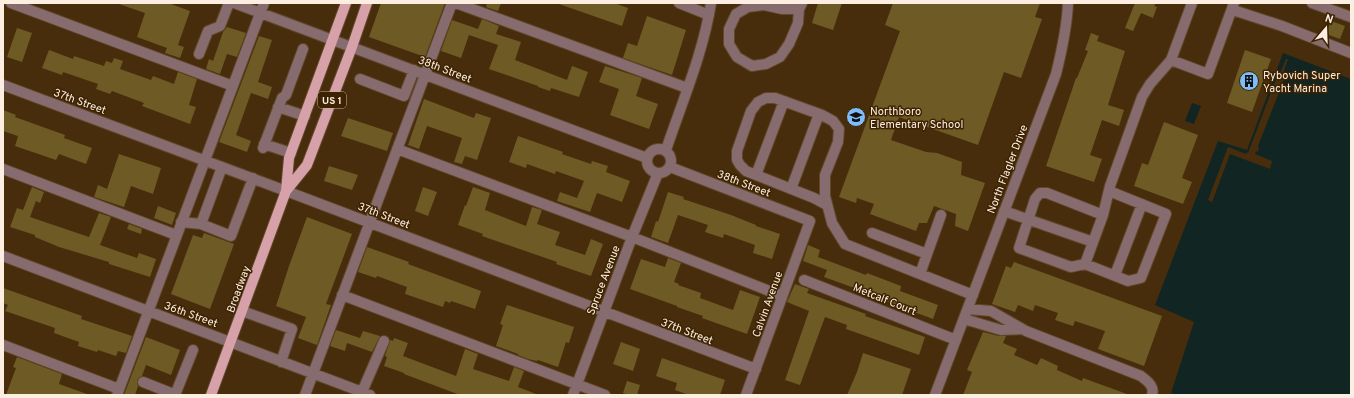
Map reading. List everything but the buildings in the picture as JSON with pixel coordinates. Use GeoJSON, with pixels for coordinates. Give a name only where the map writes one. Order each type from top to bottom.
{"type":"FeatureCollection","features":[{"type":"Feature","properties":{"kind":"main road","name":"Broadway"},"geometry":{"type":"LineString","coordinates":[[211,395],[286,191],[289,158],[346,3]]}},
{"type":"Feature","properties":{"kind":"main road","name":"Broadway"},"geometry":{"type":"LineString","coordinates":[[286,191],[307,166],[367,3]]}},
{"type":"Feature","properties":{"kind":"street"},"geometry":{"type":"LineString","coordinates":[[11,3],[233,86]]}},
{"type":"Feature","properties":{"kind":"street"},"geometry":{"type":"LineString","coordinates":[[199,54],[208,31],[220,26],[229,3]]}},
{"type":"Feature","properties":{"kind":"street","name":"38th Street"},"geometry":{"type":"LineString","coordinates":[[234,3],[647,158]]}},
{"type":"Feature","properties":{"kind":"street"},"geometry":{"type":"LineString","coordinates":[[3,345],[118,392],[264,3]]}},
{"type":"Feature","properties":{"kind":"street"},"geometry":{"type":"LineString","coordinates":[[305,395],[452,3]]}},
{"type":"Feature","properties":{"kind":"street"},"geometry":{"type":"LineString","coordinates":[[456,3],[687,88]]}},
{"type":"Feature","properties":{"kind":"street"},"geometry":{"type":"LineString","coordinates":[[678,3],[709,15]]}},
{"type":"Feature","properties":{"kind":"street"},"geometry":{"type":"LineString","coordinates":[[666,150],[698,59],[711,3]]}},
{"type":"Feature","properties":{"kind":"street","name":"North Flagler Drive"},"geometry":{"type":"LineString","coordinates":[[935,395],[1056,74],[1063,46],[1068,3]]}},
{"type":"Feature","properties":{"kind":"street"},"geometry":{"type":"LineString","coordinates":[[1085,264],[1103,215],[1109,191],[1142,97],[1150,84],[1171,60],[1192,3]]}},
{"type":"Feature","properties":{"kind":"street"},"geometry":{"type":"LineString","coordinates":[[1312,3],[1351,17]]}},
{"type":"Feature","properties":{"kind":"street"},"geometry":{"type":"LineString","coordinates":[[769,4],[782,9],[800,6],[798,23],[789,44],[780,57],[766,64],[752,66],[737,57],[729,44],[729,29],[736,14],[742,6],[748,7],[769,4]]}},
{"type":"Feature","properties":{"kind":"street"},"geometry":{"type":"LineString","coordinates":[[1171,60],[1208,74],[1233,6],[1351,53]]}},
{"type":"Feature","properties":{"kind":"street"},"geometry":{"type":"LineString","coordinates":[[291,153],[263,146],[282,98],[286,95],[303,48]]}},
{"type":"Feature","properties":{"kind":"street"},"geometry":{"type":"LineString","coordinates":[[360,79],[404,96],[414,70]]}},
{"type":"Feature","properties":{"kind":"street","name":"37th Street"},"geometry":{"type":"LineString","coordinates":[[3,85],[253,178],[756,369]]}},
{"type":"Feature","properties":{"kind":"street"},"geometry":{"type":"LineString","coordinates":[[828,205],[746,171],[740,165],[737,151],[750,111],[758,102],[766,98],[775,98],[833,121],[839,129],[838,142],[825,175],[825,196],[828,205],[832,223],[845,244],[973,295]]}},
{"type":"Feature","properties":{"kind":"street"},"geometry":{"type":"LineString","coordinates":[[756,175],[784,101]]}},
{"type":"Feature","properties":{"kind":"street"},"geometry":{"type":"LineString","coordinates":[[278,107],[305,116]]}},
{"type":"Feature","properties":{"kind":"street"},"geometry":{"type":"LineString","coordinates":[[791,189],[818,114]]}},
{"type":"Feature","properties":{"kind":"street"},"geometry":{"type":"LineString","coordinates":[[397,149],[782,296]]}},
{"type":"Feature","properties":{"kind":"street"},"geometry":{"type":"LineString","coordinates":[[654,149],[666,150],[671,156],[672,160],[670,168],[665,172],[658,173],[650,170],[647,162],[648,154],[654,149]]}},
{"type":"Feature","properties":{"kind":"street"},"geometry":{"type":"LineString","coordinates":[[200,224],[222,167]]}},
{"type":"Feature","properties":{"kind":"street","name":"38th Street"},"geometry":{"type":"LineString","coordinates":[[670,168],[810,221]]}},
{"type":"Feature","properties":{"kind":"street"},"geometry":{"type":"LineString","coordinates":[[3,169],[176,235]]}},
{"type":"Feature","properties":{"kind":"street","name":"Spruce Avenue"},"geometry":{"type":"LineString","coordinates":[[572,395],[658,173]]}},
{"type":"Feature","properties":{"kind":"street"},"geometry":{"type":"LineString","coordinates":[[181,222],[200,224],[231,236],[253,178]]}},
{"type":"Feature","properties":{"kind":"street"},"geometry":{"type":"LineString","coordinates":[[1103,215],[1048,193],[1040,193],[1035,199],[1019,248],[1071,267],[1085,264],[1128,281],[1142,278],[1166,214],[1109,191]]}},
{"type":"Feature","properties":{"kind":"street"},"geometry":{"type":"LineString","coordinates":[[1115,275],[1142,204]]}},
{"type":"Feature","properties":{"kind":"street"},"geometry":{"type":"LineString","coordinates":[[1004,211],[1093,242]]}},
{"type":"Feature","properties":{"kind":"street"},"geometry":{"type":"LineString","coordinates":[[920,274],[941,215]]}},
{"type":"Feature","properties":{"kind":"street","name":"Calvin Avenue"},"geometry":{"type":"LineString","coordinates":[[746,395],[810,221]]}},
{"type":"Feature","properties":{"kind":"street"},"geometry":{"type":"LineString","coordinates":[[872,233],[927,254]]}},
{"type":"Feature","properties":{"kind":"street","name":"36th Street"},"geometry":{"type":"LineString","coordinates":[[3,256],[366,394]]}},
{"type":"Feature","properties":{"kind":"street","name":"Metcalf Court"},"geometry":{"type":"LineString","coordinates":[[804,280],[956,340]]}},
{"type":"Feature","properties":{"kind":"street"},"geometry":{"type":"LineString","coordinates":[[342,295],[605,395]]}},
{"type":"Feature","properties":{"kind":"street"},"geometry":{"type":"LineString","coordinates":[[968,308],[991,311],[1022,329],[1141,376],[1150,384],[1153,392],[1152,395]]}},
{"type":"Feature","properties":{"kind":"street"},"geometry":{"type":"LineString","coordinates":[[242,311],[292,329],[281,362]]}},
{"type":"Feature","properties":{"kind":"street"},"geometry":{"type":"LineString","coordinates":[[964,319],[1001,330],[1022,329]]}},
{"type":"Feature","properties":{"kind":"street"},"geometry":{"type":"LineString","coordinates":[[366,394],[384,341]]}},
{"type":"Feature","properties":{"kind":"street"},"geometry":{"type":"LineString","coordinates":[[143,382],[176,395],[193,350]]}},
{"type":"Feature","properties":{"kind":"water"},"geometry":{"type":"Polygon","coordinates":[[[1283,53],[1351,79],[1351,395],[1177,395],[1171,393],[1194,322],[1155,305],[1218,141],[1247,150],[1283,53]]]}},
{"type":"Feature","properties":{"kind":"water"},"geometry":{"type":"Polygon","coordinates":[[[1192,103],[1201,106],[1194,124],[1185,121],[1192,103]]]}},
{"type":"Feature","properties":{"kind":"pier"},"geometry":{"type":"Polygon","coordinates":[[[1286,59],[1288,59],[1282,76],[1285,77],[1258,146],[1258,152],[1256,151],[1255,154],[1272,161],[1270,169],[1230,154],[1212,202],[1208,200],[1228,147],[1246,154],[1247,152],[1248,153],[1278,74],[1280,74],[1286,59]]]}},
{"type":"Feature","properties":{"kind":"place","name":"Rybovich Super Yacht Marina"},"geometry":{"type":"Point","coordinates":[1249,81]}},
{"type":"Feature","properties":{"kind":"place","name":"Northboro Elementary School"},"geometry":{"type":"Point","coordinates":[856,117]}}]}
